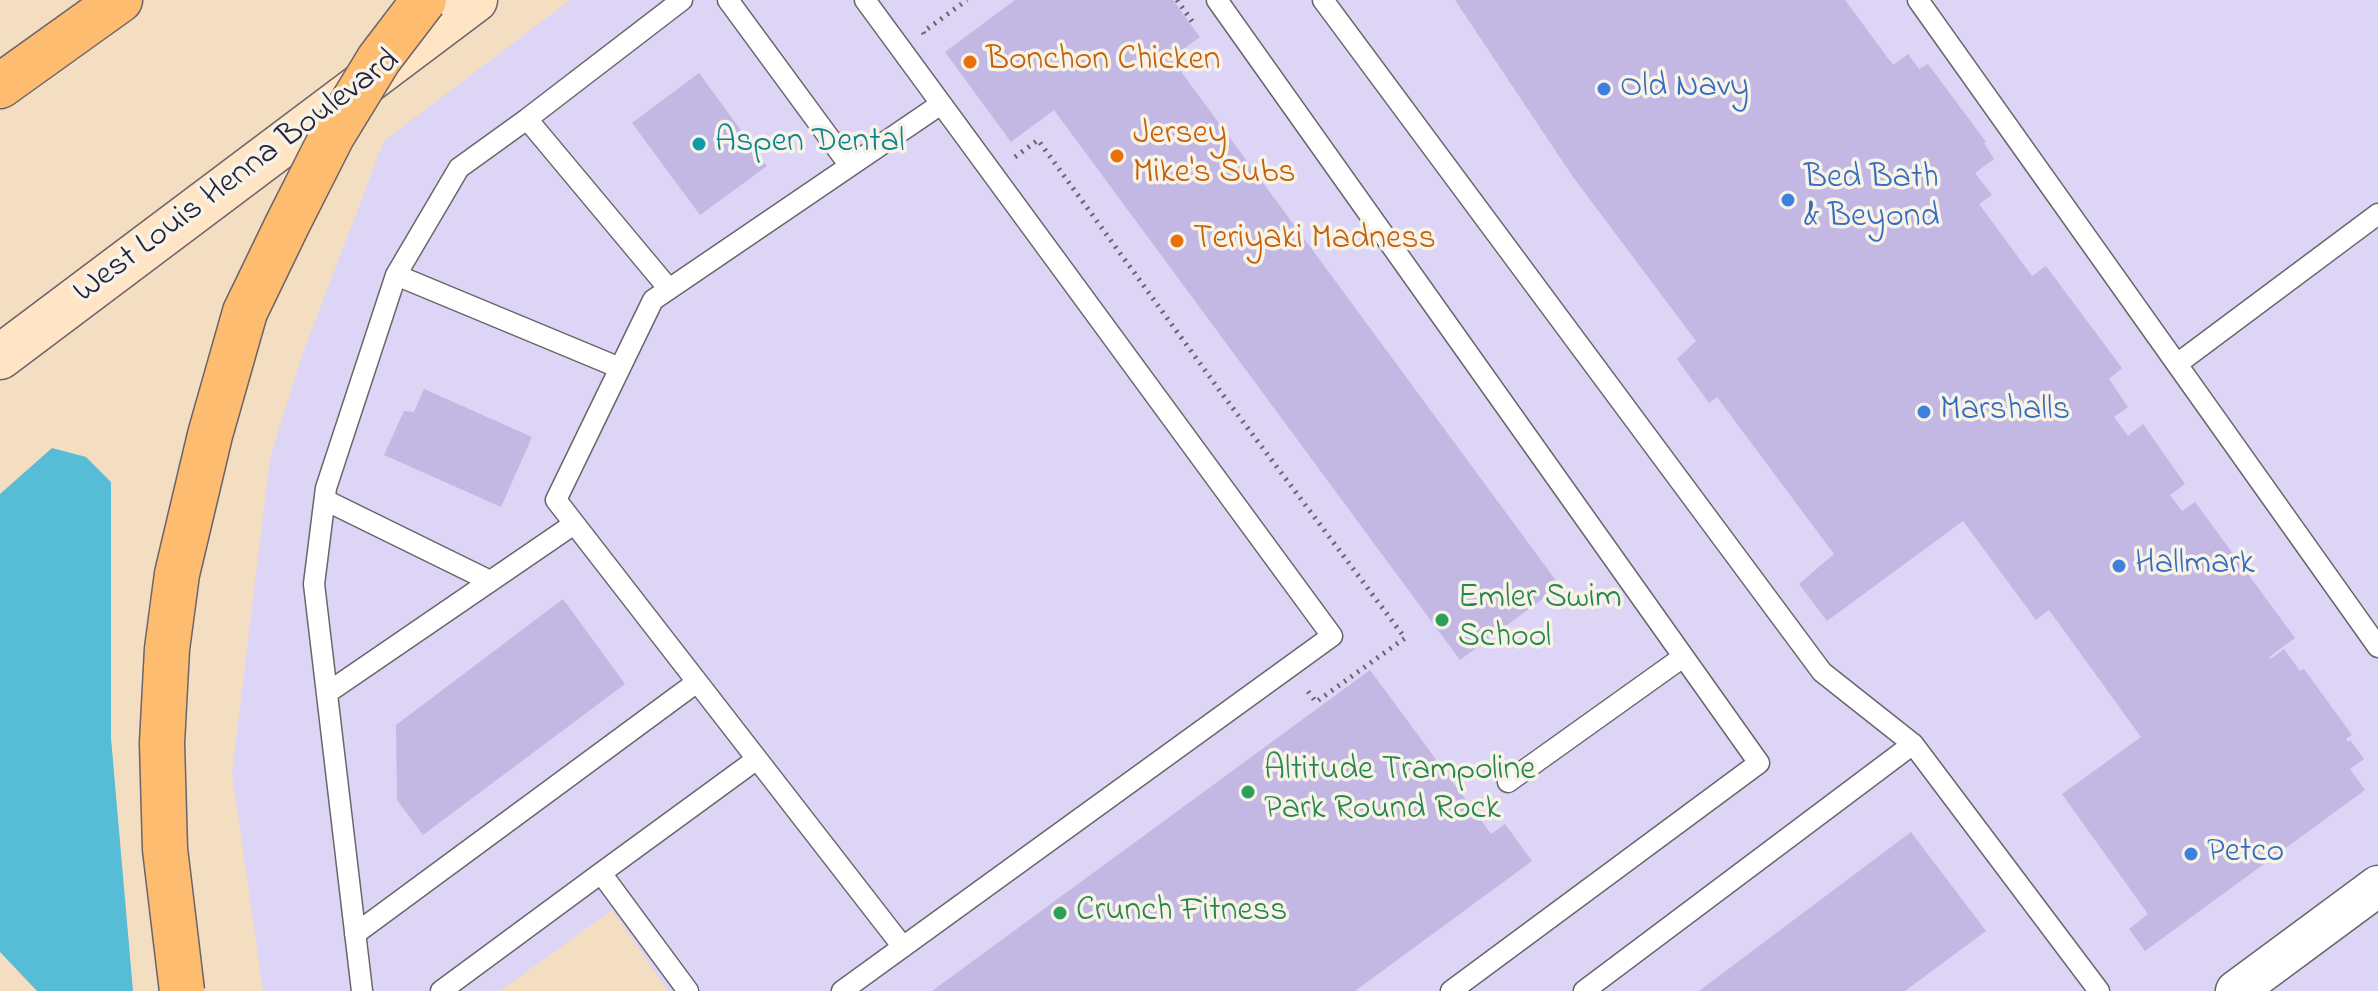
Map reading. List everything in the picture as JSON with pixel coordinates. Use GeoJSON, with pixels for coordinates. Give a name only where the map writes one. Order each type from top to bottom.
{"type":"FeatureCollection","features":[{"type":"Feature","properties":{"kind":"highway"},"geometry":{"type":"LineString","coordinates":[[0,86],[120,0]]}},
{"type":"Feature","properties":{"kind":"highway"},"geometry":{"type":"LineString","coordinates":[[182,991],[165,849],[162,743],[167,649],[177,574],[210,435],[245,312],[287,225],[332,136],[379,59],[424,0]]}},
{"type":"Feature","properties":{"kind":"main road","name":"West Louis Henna Boulevard"},"geometry":{"type":"LineString","coordinates":[[0,357],[475,0]]}},
{"type":"Feature","properties":{"kind":"street"},"geometry":{"type":"LineString","coordinates":[[2236,991],[2378,886]]}},
{"type":"Feature","properties":{"kind":"lane"},"geometry":{"type":"LineString","coordinates":[[362,991],[314,584],[326,488],[396,275],[459,168],[682,0]]}},
{"type":"Feature","properties":{"kind":"lane"},"geometry":{"type":"LineString","coordinates":[[728,0],[850,166]]}},
{"type":"Feature","properties":{"kind":"lane"},"geometry":{"type":"LineString","coordinates":[[1217,0],[1759,763],[1451,991]]}},
{"type":"Feature","properties":{"kind":"lane"},"geometry":{"type":"LineString","coordinates":[[1323,0],[1822,672],[1913,744],[2099,991]]}},
{"type":"Feature","properties":{"kind":"lane"},"geometry":{"type":"LineString","coordinates":[[1918,0],[2378,647]]}},
{"type":"Feature","properties":{"kind":"lane"},"geometry":{"type":"LineString","coordinates":[[842,991],[1332,636],[868,1]]}},
{"type":"Feature","properties":{"kind":"lane"},"geometry":{"type":"LineString","coordinates":[[903,947],[556,500],[653,300],[941,104]]}},
{"type":"Feature","properties":{"kind":"lane"},"geometry":{"type":"LineString","coordinates":[[527,119],[669,289]]}},
{"type":"Feature","properties":{"kind":"lane"},"geometry":{"type":"LineString","coordinates":[[2177,364],[2378,214]]}},
{"type":"Feature","properties":{"kind":"lane"},"geometry":{"type":"LineString","coordinates":[[396,275],[620,368]]}},
{"type":"Feature","properties":{"kind":"lane"},"geometry":{"type":"LineString","coordinates":[[325,500],[490,581]]}},
{"type":"Feature","properties":{"kind":"lane"},"geometry":{"type":"LineString","coordinates":[[327,693],[574,524]]}},
{"type":"Feature","properties":{"kind":"lane"},"geometry":{"type":"LineString","coordinates":[[1508,782],[1683,657]]}},
{"type":"Feature","properties":{"kind":"lane"},"geometry":{"type":"LineString","coordinates":[[355,934],[697,682]]}},
{"type":"Feature","properties":{"kind":"lane"},"geometry":{"type":"LineString","coordinates":[[1584,991],[1913,744]]}},
{"type":"Feature","properties":{"kind":"lane"},"geometry":{"type":"LineString","coordinates":[[441,991],[757,759]]}},
{"type":"Feature","properties":{"kind":"lane"},"geometry":{"type":"LineString","coordinates":[[601,873],[688,991]]}},
{"type":"Feature","properties":{"kind":"path"},"geometry":{"type":"LineString","coordinates":[[926,43],[923,32],[967,0]]}},
{"type":"Feature","properties":{"kind":"path"},"geometry":{"type":"LineString","coordinates":[[1177,0],[1194,24]]}},
{"type":"Feature","properties":{"kind":"path"},"geometry":{"type":"LineString","coordinates":[[1012,159],[1038,140],[1405,638],[1316,702],[1307,690],[1297,698]]}},
{"type":"Feature","properties":{"kind":"shaded area"},"geometry":{"type":"Polygon","coordinates":[[[570,0],[2378,0],[2378,991],[668,991],[612,910],[500,991],[263,991],[232,773],[270,458],[302,355],[384,141],[570,0]]]}},
{"type":"Feature","properties":{"kind":"water"},"geometry":{"type":"Polygon","coordinates":[[[52,448],[86,457],[111,482],[111,738],[133,991],[37,991],[0,952],[0,494],[52,448]]]}},
{"type":"Feature","properties":{"kind":"building"},"geometry":{"type":"Polygon","coordinates":[[[1015,0],[1173,0],[1200,37],[1171,58],[1560,586],[1460,660],[1054,110],[1011,142],[945,52],[1015,0]]]}},
{"type":"Feature","properties":{"kind":"building"},"geometry":{"type":"Polygon","coordinates":[[[1455,0],[1845,0],[1893,65],[1908,54],[1919,69],[1928,64],[1986,142],[1994,159],[1975,173],[1992,195],[1979,204],[2032,276],[2046,266],[2122,368],[2109,379],[2128,407],[2114,417],[2128,436],[2143,424],[2185,484],[2170,495],[2182,511],[2195,502],[2295,638],[2269,657],[2271,659],[2284,649],[2300,671],[2304,669],[2352,735],[2346,739],[2364,759],[2350,769],[2365,790],[2145,951],[2129,929],[2148,914],[2062,794],[2141,737],[2049,610],[2036,620],[1963,521],[1827,621],[1799,584],[1834,554],[1717,397],[1709,403],[1677,359],[1696,341],[1573,177],[1455,0]]]}},
{"type":"Feature","properties":{"kind":"building","name":"Aspen Dental"},"geometry":{"type":"Polygon","coordinates":[[[699,73],[767,166],[700,215],[632,123],[699,73]]]}},
{"type":"Feature","properties":{"kind":"building"},"geometry":{"type":"Polygon","coordinates":[[[424,389],[532,437],[501,507],[384,455],[404,411],[414,412],[424,389]]]}},
{"type":"Feature","properties":{"kind":"building"},"geometry":{"type":"Polygon","coordinates":[[[563,599],[625,684],[423,835],[397,800],[396,725],[563,599]]]}},
{"type":"Feature","properties":{"kind":"building"},"geometry":{"type":"Polygon","coordinates":[[[1370,670],[1491,834],[1505,824],[1532,861],[1355,991],[932,991],[1370,670]]]}},
{"type":"Feature","properties":{"kind":"building"},"geometry":{"type":"Polygon","coordinates":[[[1911,832],[1986,931],[1905,991],[1699,991],[1911,832]]]}},
{"type":"Feature","properties":{"kind":"place","name":"Bonchon Chicken"},"geometry":{"type":"Point","coordinates":[970,62]}},
{"type":"Feature","properties":{"kind":"place","name":"Old Navy"},"geometry":{"type":"Point","coordinates":[1604,89]}},
{"type":"Feature","properties":{"kind":"place","name":"Aspen Dental"},"geometry":{"type":"Point","coordinates":[699,144]}},
{"type":"Feature","properties":{"kind":"place","name":"Jersey Mike's Subs"},"geometry":{"type":"Point","coordinates":[1117,156]}},
{"type":"Feature","properties":{"kind":"place","name":"Bed Bath & Beyond"},"geometry":{"type":"Point","coordinates":[1788,200]}},
{"type":"Feature","properties":{"kind":"place","name":"Teriyaki Madness"},"geometry":{"type":"Point","coordinates":[1177,241]}},
{"type":"Feature","properties":{"kind":"place","name":"Marshalls"},"geometry":{"type":"Point","coordinates":[1924,412]}},
{"type":"Feature","properties":{"kind":"place","name":"Hallmark"},"geometry":{"type":"Point","coordinates":[2119,566]}},
{"type":"Feature","properties":{"kind":"place","name":"Emler Swim School"},"geometry":{"type":"Point","coordinates":[1442,620]}},
{"type":"Feature","properties":{"kind":"place","name":"Altitude Trampoline Park Round Rock"},"geometry":{"type":"Point","coordinates":[1248,792]}},
{"type":"Feature","properties":{"kind":"place","name":"Petco"},"geometry":{"type":"Point","coordinates":[2191,854]}},
{"type":"Feature","properties":{"kind":"place","name":"Crunch Fitness"},"geometry":{"type":"Point","coordinates":[1060,913]}}]}
